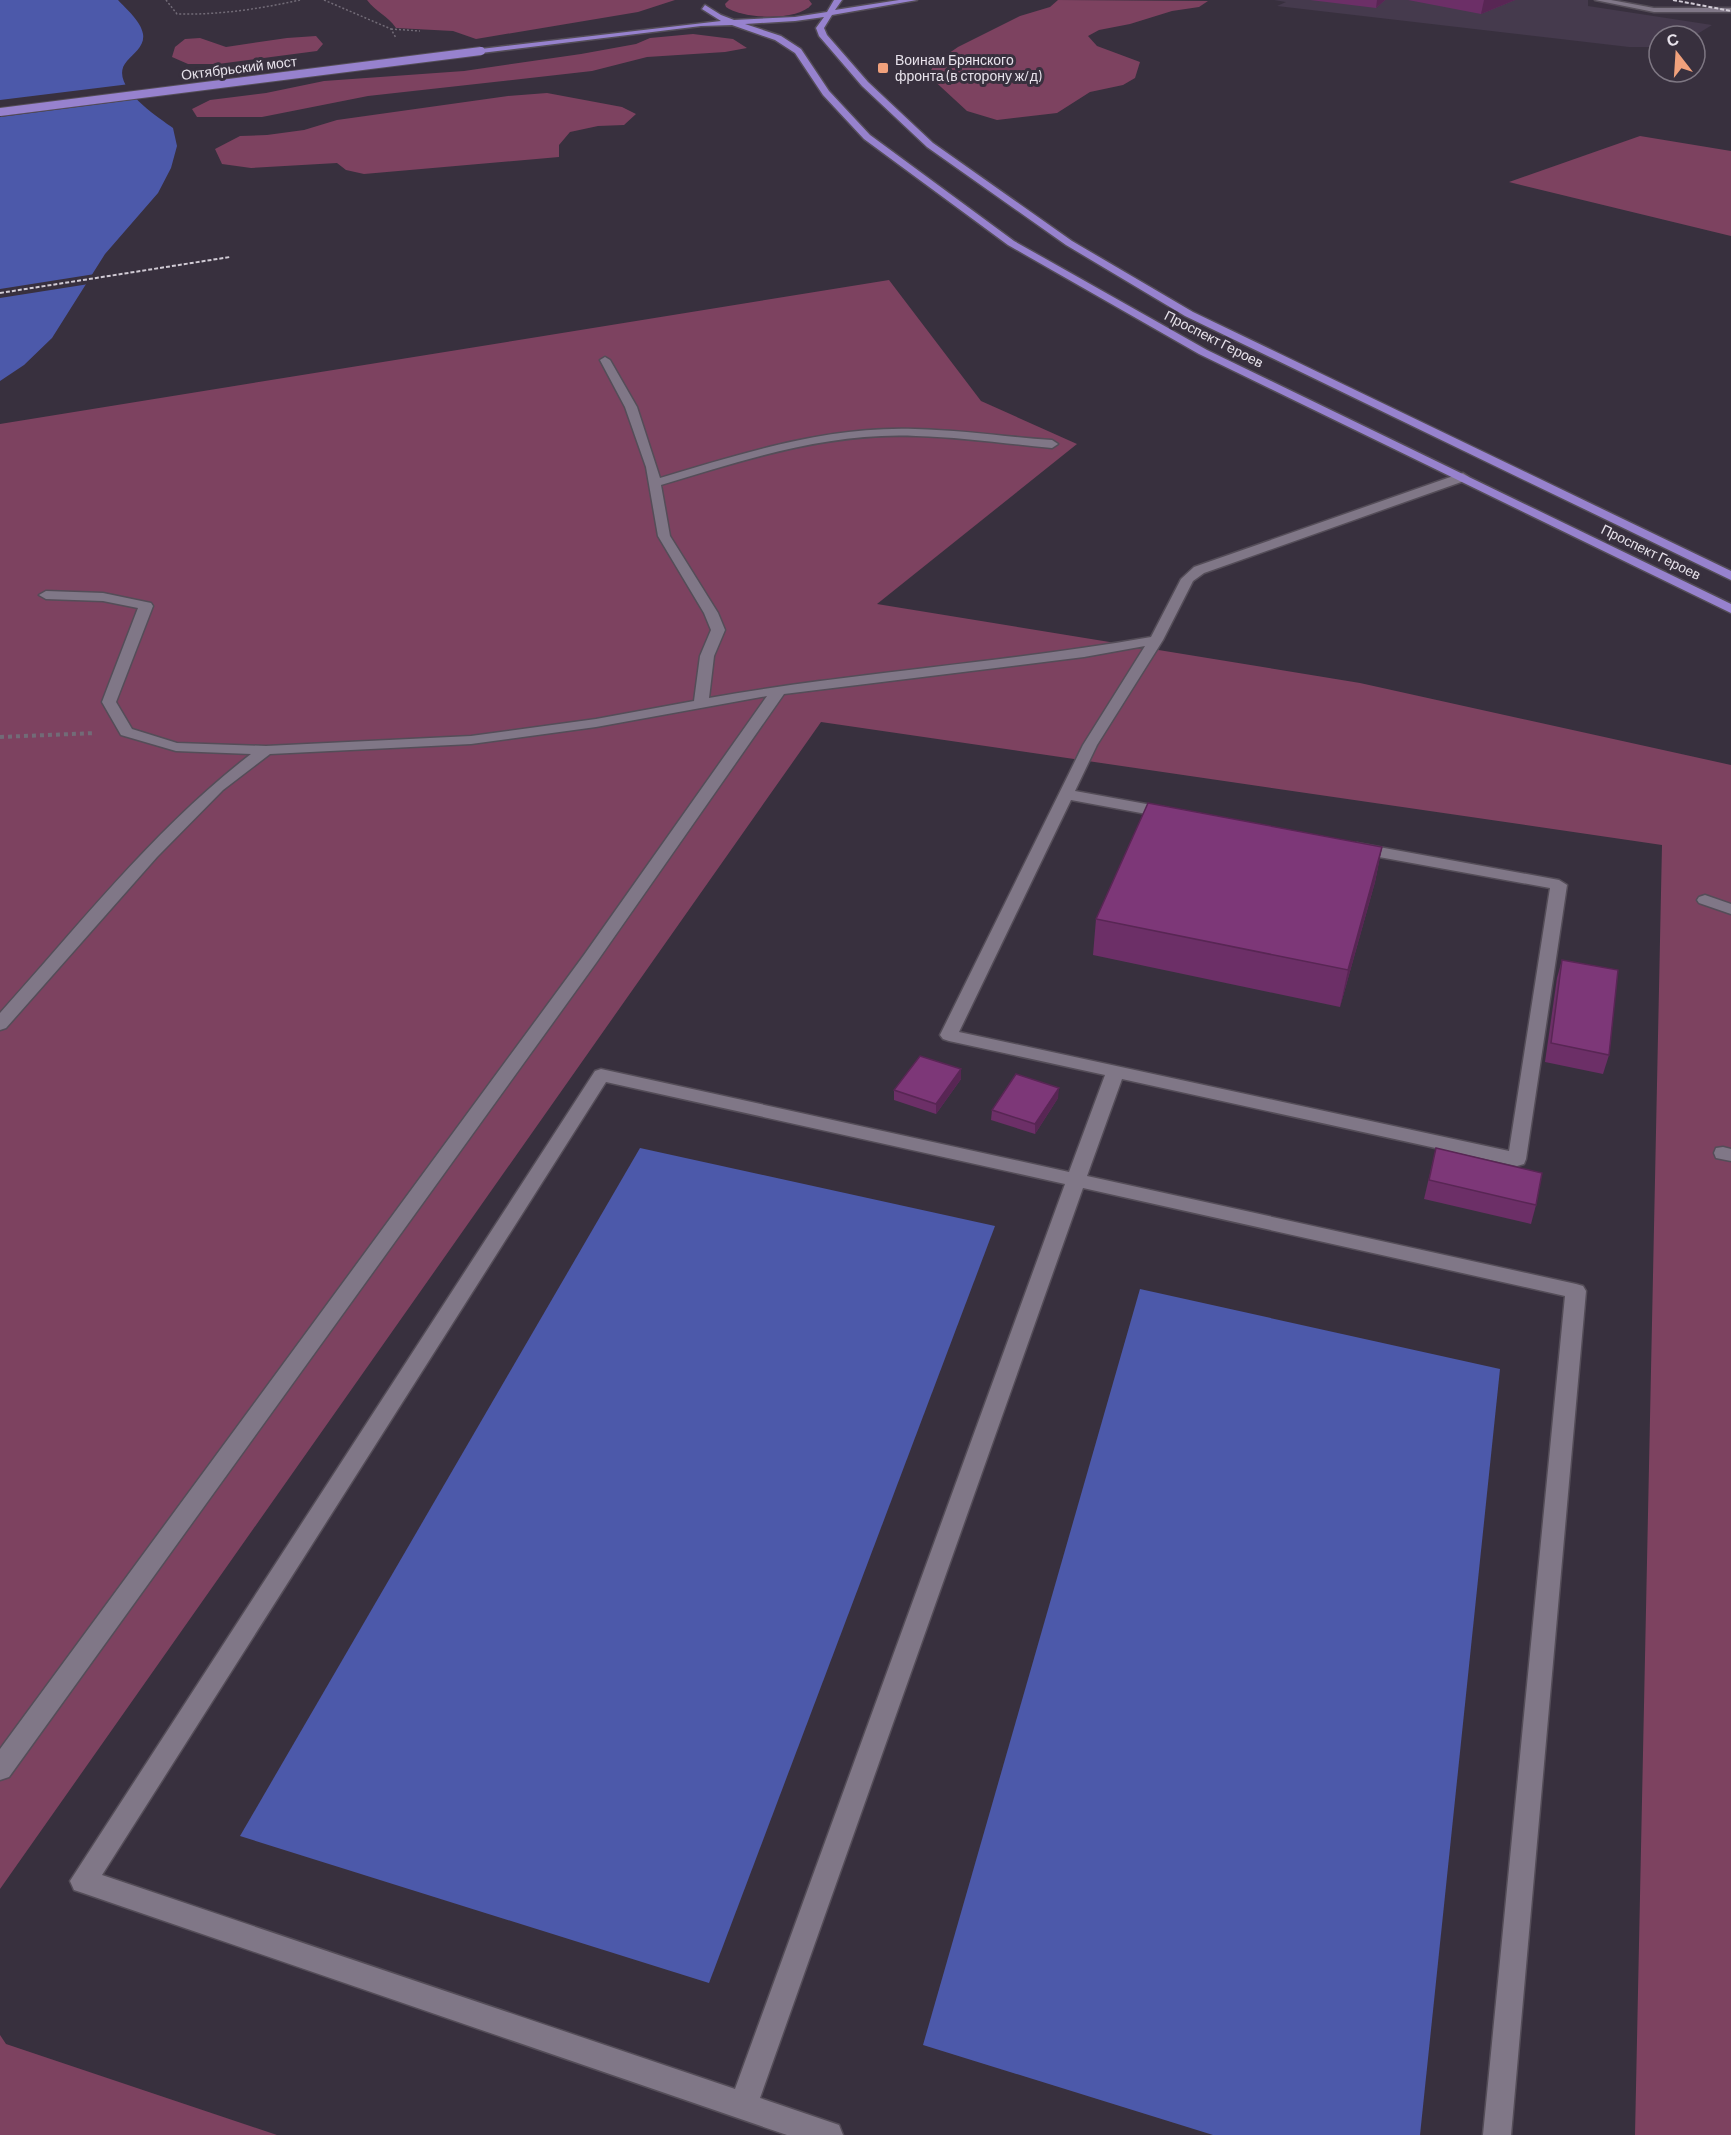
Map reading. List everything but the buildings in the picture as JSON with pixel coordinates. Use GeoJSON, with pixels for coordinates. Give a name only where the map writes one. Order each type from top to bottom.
{"type":"FeatureCollection","features":[{"type":"Feature","properties":{"kind":"main road"},"geometry":{"type":"LineString","coordinates":[[830,13],[838,0]]}},
{"type":"Feature","properties":{"kind":"main road"},"geometry":{"type":"LineString","coordinates":[[477,48],[701,24],[788,20],[913,0]]}},
{"type":"Feature","properties":{"kind":"main road"},"geometry":{"type":"LineString","coordinates":[[696,10],[708,3]]}},
{"type":"Feature","properties":{"kind":"main road","name":"Проспект Героев"},"geometry":{"type":"LineString","coordinates":[[708,3],[718,17],[778,38],[798,51],[826,93],[867,137],[1011,243],[1203,352],[1731,609]]}},
{"type":"Feature","properties":{"kind":"main road","name":"Проспект Героев"},"geometry":{"type":"LineString","coordinates":[[830,13],[820,28],[823,36],[865,84],[930,145],[1069,243],[1189,314],[1731,576]]}},
{"type":"Feature","properties":{"kind":"main road"},"geometry":{"type":"LineString","coordinates":[[477,48],[657,20]]}},
{"type":"Feature","properties":{"kind":"main road","name":"Октябрьский мост"},"geometry":{"type":"LineString","coordinates":[[0,106],[477,48]]}},
{"type":"Feature","properties":{"kind":"main road","name":"Октябрьский мост"},"geometry":{"type":"LineString","coordinates":[[0,112],[477,48]]}},
{"type":"Feature","properties":{"kind":"street"},"geometry":{"type":"LineString","coordinates":[[1599,0],[1654,10],[1731,10]]}},
{"type":"Feature","properties":{"kind":"street"},"geometry":{"type":"LineString","coordinates":[[605,360],[631,407],[652,467],[664,536],[711,613],[718,630],[707,656],[701,704]]}},
{"type":"Feature","properties":{"kind":"street"},"geometry":{"type":"LineString","coordinates":[[655,483],[772,448],[845,436],[914,432],[1052,444]]}},
{"type":"Feature","properties":{"kind":"street"},"geometry":{"type":"LineString","coordinates":[[1336,844],[1559,885],[1516,1159],[949,1035],[1090,745],[1156,640],[1188,579],[1199,570],[1463,477]]}},
{"type":"Feature","properties":{"kind":"street"},"geometry":{"type":"LineString","coordinates":[[46,595],[103,597],[146,606],[109,702],[126,732],[176,747],[266,750],[471,740],[596,723],[779,690],[1084,653],[1156,640]]}},
{"type":"Feature","properties":{"kind":"street"},"geometry":{"type":"LineString","coordinates":[[0,1768],[576,978],[779,690]]}},
{"type":"Feature","properties":{"kind":"street"},"geometry":{"type":"LineString","coordinates":[[0,1024],[150,854],[218,787],[266,750]]}},
{"type":"Feature","properties":{"kind":"street"},"geometry":{"type":"LineString","coordinates":[[1066,794],[1183,816]]}},
{"type":"Feature","properties":{"kind":"street"},"geometry":{"type":"LineString","coordinates":[[1705,900],[1731,909]]}},
{"type":"Feature","properties":{"kind":"street"},"geometry":{"type":"LineString","coordinates":[[743,2106],[1115,1072]]}},
{"type":"Feature","properties":{"kind":"street"},"geometry":{"type":"LineString","coordinates":[[829,2135],[83,1881],[601,1075],[1576,1291],[1497,2135]]}},
{"type":"Feature","properties":{"kind":"path"},"geometry":{"type":"LineString","coordinates":[[166,0],[177,14],[204,15],[245,12],[300,0]]}},
{"type":"Feature","properties":{"kind":"path"},"geometry":{"type":"LineString","coordinates":[[324,0],[391,29],[396,37],[392,44]]}},
{"type":"Feature","properties":{"kind":"path"},"geometry":{"type":"LineString","coordinates":[[0,737],[126,732]]}},
{"type":"Feature","properties":{"kind":"shaded area"},"geometry":{"type":"Polygon","coordinates":[[[367,0],[675,0],[638,12],[476,39],[453,31],[396,28],[367,0]]]}},
{"type":"Feature","properties":{"kind":"shaded area"},"geometry":{"type":"Polygon","coordinates":[[[729,0],[809,0],[812,4],[795,14],[770,17],[734,11],[726,7],[725,4],[729,0]]]}},
{"type":"Feature","properties":{"kind":"shaded area"},"geometry":{"type":"Polygon","coordinates":[[[1058,0],[1208,1],[1199,7],[1172,11],[1130,24],[1099,30],[1088,36],[1097,46],[1140,62],[1135,78],[1123,85],[1090,92],[1057,113],[997,120],[967,111],[928,75],[936,62],[958,47],[1020,16],[1050,7],[1058,0]]]}},
{"type":"Feature","properties":{"kind":"shaded area"},"geometry":{"type":"Polygon","coordinates":[[[1274,0],[1588,0],[1588,6],[1705,24],[1647,24],[1647,47],[1629,47],[1277,6],[1286,2],[1274,0]]]}},
{"type":"Feature","properties":{"kind":"shaded area"},"geometry":{"type":"Polygon","coordinates":[[[693,34],[733,39],[747,48],[725,52],[647,57],[592,71],[368,96],[262,117],[197,117],[192,109],[210,100],[266,93],[324,81],[464,71],[581,54],[636,44],[650,38],[693,34]]]}},
{"type":"Feature","properties":{"kind":"shaded area"},"geometry":{"type":"Polygon","coordinates":[[[316,36],[323,44],[317,51],[218,64],[188,64],[172,57],[175,47],[185,39],[200,38],[226,47],[316,36]]]}},
{"type":"Feature","properties":{"kind":"shaded area"},"geometry":{"type":"Polygon","coordinates":[[[547,93],[622,107],[636,114],[624,125],[598,126],[570,132],[559,145],[559,157],[364,174],[346,170],[337,163],[251,168],[222,164],[215,149],[240,136],[304,130],[337,120],[508,96],[547,93]]]}},
{"type":"Feature","properties":{"kind":"shaded area"},"geometry":{"type":"Polygon","coordinates":[[[1640,136],[1731,151],[1731,236],[1509,182],[1640,136]]]}},
{"type":"Feature","properties":{"kind":"shaded area"},"geometry":{"type":"Polygon","coordinates":[[[889,280],[981,401],[1077,444],[877,604],[1360,683],[1731,765],[1731,2135],[1635,2135],[1662,845],[821,722],[0,1889],[0,424],[889,280]]]}},
{"type":"Feature","properties":{"kind":"shaded area"},"geometry":{"type":"Polygon","coordinates":[[[0,2035],[6,2044],[277,2135],[0,2135],[0,2035]]]}},
{"type":"Feature","properties":{"kind":"water"},"geometry":{"type":"Polygon","coordinates":[[[0,0],[118,0],[136,20],[143,34],[141,46],[122,70],[123,80],[128,89],[146,108],[173,128],[177,146],[171,168],[158,193],[105,254],[52,338],[24,365],[0,381],[0,0]]]}},
{"type":"Feature","properties":{"kind":"water"},"geometry":{"type":"Polygon","coordinates":[[[640,1148],[995,1226],[709,1983],[240,1836],[640,1148]]]}},
{"type":"Feature","properties":{"kind":"water"},"geometry":{"type":"Polygon","coordinates":[[[1140,1289],[1500,1369],[1420,2135],[1213,2135],[923,2045],[1140,1289]]]}},
{"type":"Feature","properties":{"kind":"pier"},"geometry":{"type":"Polygon","coordinates":[[[130,84],[139,99],[0,117],[0,100],[130,84]]]}},
{"type":"Feature","properties":{"kind":"pier"},"geometry":{"type":"Polygon","coordinates":[[[95,274],[89,284],[0,298],[0,289],[95,274]]]}},
{"type":"Feature","properties":{"kind":"railway"},"geometry":{"type":"LineString","coordinates":[[1673,0],[1731,11]]}},
{"type":"Feature","properties":{"kind":"railway"},"geometry":{"type":"LineString","coordinates":[[0,293],[230,257]]}},
{"type":"Feature","properties":{"kind":"place","name":"Воинам Брянского фронта (в сторону ж/д)"},"geometry":{"type":"Point","coordinates":[883,68]}}]}
